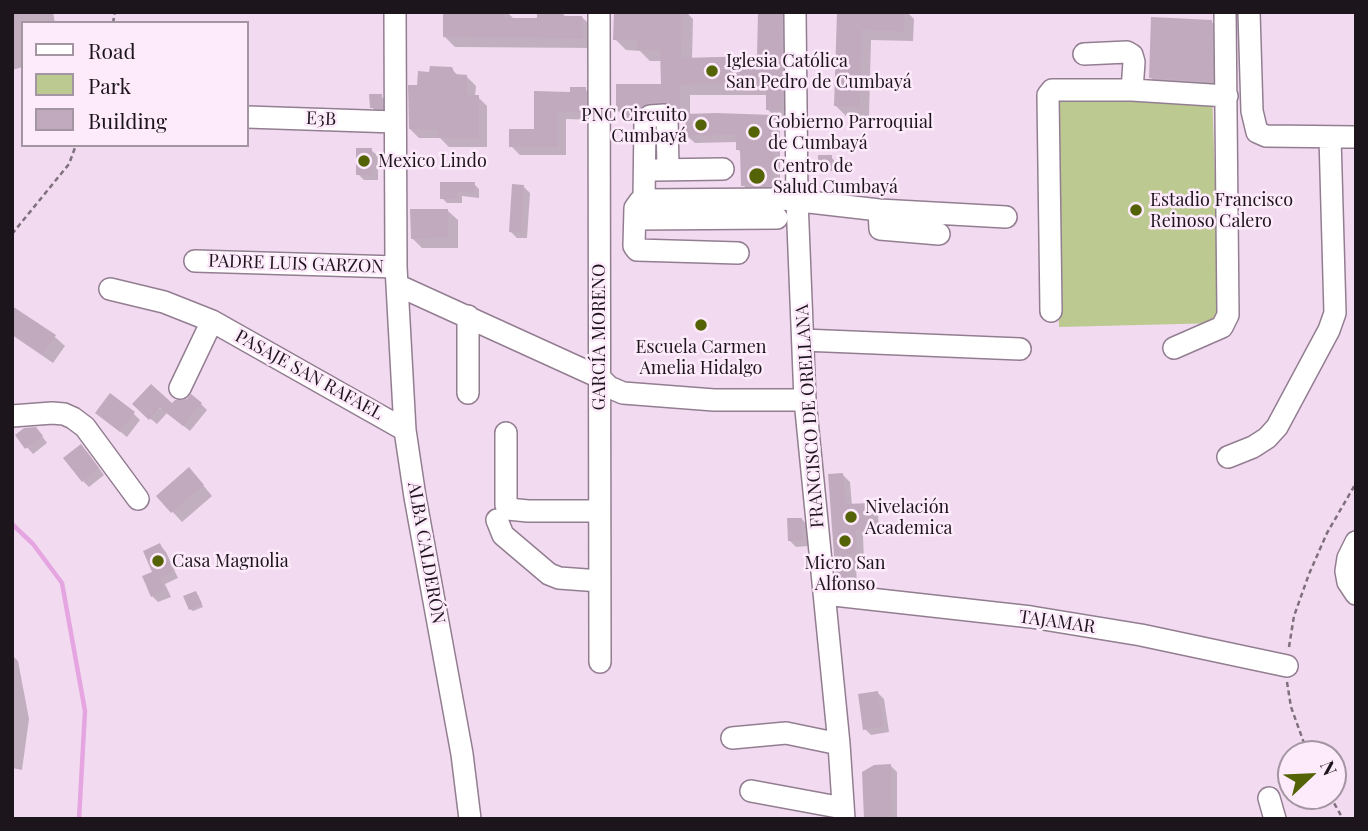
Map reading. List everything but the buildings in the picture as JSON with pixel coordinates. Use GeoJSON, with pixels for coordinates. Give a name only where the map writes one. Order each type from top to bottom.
{"type":"FeatureCollection","features":[{"type":"Feature","properties":{"kind":"street","name":"ALBA CALDERÓN"},"geometry":{"type":"LineString","coordinates":[[395,12],[396,276],[405,430],[462,754],[470,819]]}},
{"type":"Feature","properties":{"kind":"street","name":"GARCÍA MORENO"},"geometry":{"type":"LineString","coordinates":[[599,12],[600,662]]}},
{"type":"Feature","properties":{"kind":"street","name":"FRANCISCO DE ORELLANA"},"geometry":{"type":"LineString","coordinates":[[795,12],[797,200],[805,400],[839,744],[843,813]]}},
{"type":"Feature","properties":{"kind":"street"},"geometry":{"type":"LineString","coordinates":[[1174,348],[1222,327],[1228,315],[1226,12]]}},
{"type":"Feature","properties":{"kind":"street"},"geometry":{"type":"LineString","coordinates":[[1249,12],[1252,111],[1257,132],[1266,136],[1356,137]]}},
{"type":"Feature","properties":{"kind":"street"},"geometry":{"type":"LineString","coordinates":[[1084,54],[1127,52],[1132,55],[1132,90]]}},
{"type":"Feature","properties":{"kind":"street"},"geometry":{"type":"LineString","coordinates":[[1051,312],[1048,95],[1052,90],[1132,90],[1227,96]]}},
{"type":"Feature","properties":{"kind":"street"},"geometry":{"type":"LineString","coordinates":[[668,169],[667,118],[650,116],[645,121],[645,170],[634,246],[637,250],[738,253]]}},
{"type":"Feature","properties":{"kind":"street","name":"E3B"},"geometry":{"type":"LineString","coordinates":[[248,117],[395,122]]}},
{"type":"Feature","properties":{"kind":"street"},"geometry":{"type":"LineString","coordinates":[[1228,457],[1253,447],[1277,428],[1329,330],[1335,313],[1329,137]]}},
{"type":"Feature","properties":{"kind":"street"},"geometry":{"type":"LineString","coordinates":[[645,170],[723,169]]}},
{"type":"Feature","properties":{"kind":"street"},"geometry":{"type":"LineString","coordinates":[[639,209],[797,200],[879,209],[1006,217]]}},
{"type":"Feature","properties":{"kind":"street"},"geometry":{"type":"LineString","coordinates":[[639,209],[777,218]]}},
{"type":"Feature","properties":{"kind":"street"},"geometry":{"type":"LineString","coordinates":[[879,209],[880,229],[939,234]]}},
{"type":"Feature","properties":{"kind":"street","name":"PADRE LUIS GARZON"},"geometry":{"type":"LineString","coordinates":[[195,261],[396,276],[468,316],[599,377],[609,387],[623,393],[714,400],[805,400]]}},
{"type":"Feature","properties":{"kind":"street","name":"PASAJE SAN RAFAEL"},"geometry":{"type":"LineString","coordinates":[[110,289],[164,302],[212,321],[405,430]]}},
{"type":"Feature","properties":{"kind":"street"},"geometry":{"type":"LineString","coordinates":[[468,316],[468,393]]}},
{"type":"Feature","properties":{"kind":"street"},"geometry":{"type":"LineString","coordinates":[[180,387],[212,321]]}},
{"type":"Feature","properties":{"kind":"street"},"geometry":{"type":"LineString","coordinates":[[803,340],[1020,349]]}},
{"type":"Feature","properties":{"kind":"street"},"geometry":{"type":"LineString","coordinates":[[12,416],[52,413],[73,418],[85,428],[138,499]]}},
{"type":"Feature","properties":{"kind":"street"},"geometry":{"type":"LineString","coordinates":[[506,433],[508,509],[528,512],[599,511]]}},
{"type":"Feature","properties":{"kind":"street"},"geometry":{"type":"LineString","coordinates":[[497,520],[503,535],[549,574],[559,578],[600,581]]}},
{"type":"Feature","properties":{"kind":"street"},"geometry":{"type":"LineString","coordinates":[[1356,542],[1348,558],[1346,571],[1348,582],[1356,594]]}},
{"type":"Feature","properties":{"kind":"street","name":"TAJAMAR"},"geometry":{"type":"LineString","coordinates":[[825,594],[1058,622],[1141,635],[1287,666]]}},
{"type":"Feature","properties":{"kind":"street"},"geometry":{"type":"LineString","coordinates":[[732,738],[786,733],[839,744]]}},
{"type":"Feature","properties":{"kind":"street"},"geometry":{"type":"LineString","coordinates":[[751,791],[843,813]]}},
{"type":"Feature","properties":{"kind":"street"},"geometry":{"type":"LineString","coordinates":[[1269,798],[1275,819]]}},
{"type":"Feature","properties":{"kind":"path"},"geometry":{"type":"LineString","coordinates":[[12,234],[69,164],[75,147]]}},
{"type":"Feature","properties":{"kind":"path"},"geometry":{"type":"LineString","coordinates":[[1303,740],[1291,707],[1287,666],[1294,616],[1327,533],[1356,483]]}},
{"type":"Feature","properties":{"kind":"green space","name":"Estadio Francisco Reinoso Calero"},"geometry":{"type":"Polygon","coordinates":[[[1212,92],[1220,323],[1059,327],[1051,97],[1212,92]]]}},
{"type":"Feature","properties":{"kind":"waterway"},"geometry":{"type":"LineString","coordinates":[[12,524],[33,544],[62,583],[85,711],[79,819]]}},
{"type":"Feature","properties":{"kind":"place","name":"Iglesia Católica San Pedro de Cumbayá"},"geometry":{"type":"Point","coordinates":[712,71]}},
{"type":"Feature","properties":{"kind":"place","name":"PNC Circuito Cumbayá"},"geometry":{"type":"Point","coordinates":[701,125]}},
{"type":"Feature","properties":{"kind":"place","name":"Gobierno Parroquial de Cumbayá"},"geometry":{"type":"Point","coordinates":[754,132]}},
{"type":"Feature","properties":{"kind":"place","name":"Mexico Lindo"},"geometry":{"type":"Point","coordinates":[364,161]}},
{"type":"Feature","properties":{"kind":"place","name":"Centro de Salud Cumbayá"},"geometry":{"type":"Point","coordinates":[757,176]}},
{"type":"Feature","properties":{"kind":"place","name":"Estadio Francisco Reinoso Calero"},"geometry":{"type":"Point","coordinates":[1136,210]}},
{"type":"Feature","properties":{"kind":"place","name":"Escuela Carmen Amelia Hidalgo"},"geometry":{"type":"Point","coordinates":[701,325]}},
{"type":"Feature","properties":{"kind":"place","name":"Nivelación Academica"},"geometry":{"type":"Point","coordinates":[851,517]}},
{"type":"Feature","properties":{"kind":"place","name":"Micro San Alfonso"},"geometry":{"type":"Point","coordinates":[845,541]}},
{"type":"Feature","properties":{"kind":"place","name":"Casa Magnolia"},"geometry":{"type":"Point","coordinates":[158,561]}}]}
